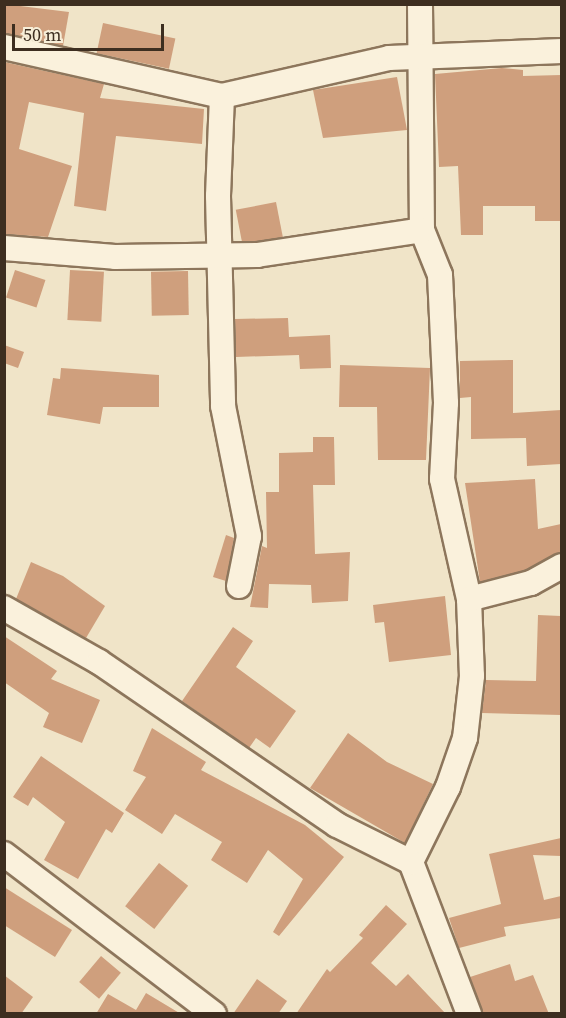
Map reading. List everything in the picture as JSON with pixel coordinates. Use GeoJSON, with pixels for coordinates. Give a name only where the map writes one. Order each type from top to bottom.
{"type":"FeatureCollection","features":[{"type":"Feature","properties":{"kind":"street"},"geometry":{"type":"LineString","coordinates":[[411,862],[448,787],[465,738],[472,676],[469,599],[444,501],[444,325],[440,275],[422,230],[424,54],[420,4]]}},
{"type":"Feature","properties":{"kind":"street"},"geometry":{"type":"LineString","coordinates":[[4,47],[222,96],[248,86],[424,54],[561,51]]}},
{"type":"Feature","properties":{"kind":"street"},"geometry":{"type":"LineString","coordinates":[[222,96],[218,254],[223,406],[249,536],[239,586]]}},
{"type":"Feature","properties":{"kind":"street"},"geometry":{"type":"LineString","coordinates":[[4,249],[115,257],[257,255],[422,230]]}},
{"type":"Feature","properties":{"kind":"street"},"geometry":{"type":"LineString","coordinates":[[469,599],[531,583],[561,566]]}},
{"type":"Feature","properties":{"kind":"street"},"geometry":{"type":"LineString","coordinates":[[4,608],[99,662],[337,825],[411,862],[469,1014]]}},
{"type":"Feature","properties":{"kind":"street"},"geometry":{"type":"LineString","coordinates":[[4,854],[214,1014]]}},
{"type":"Feature","properties":{"kind":"building"},"geometry":{"type":"Polygon","coordinates":[[[4,4],[69,12],[63,46],[4,33],[4,4]]]}},
{"type":"Feature","properties":{"kind":"building"},"geometry":{"type":"Polygon","coordinates":[[[103,23],[175,38],[169,69],[97,53],[103,23]]]}},
{"type":"Feature","properties":{"kind":"building"},"geometry":{"type":"Polygon","coordinates":[[[4,62],[104,84],[100,98],[204,109],[202,144],[116,136],[106,211],[74,206],[84,113],[29,102],[19,149],[72,166],[48,237],[4,234],[4,62]]]}},
{"type":"Feature","properties":{"kind":"building"},"geometry":{"type":"Polygon","coordinates":[[[502,68],[523,70],[523,76],[561,75],[561,221],[535,221],[535,206],[483,206],[483,235],[461,235],[458,166],[439,167],[435,74],[502,68]]]}},
{"type":"Feature","properties":{"kind":"building"},"geometry":{"type":"Polygon","coordinates":[[[397,77],[407,130],[323,138],[313,90],[397,77]]]}},
{"type":"Feature","properties":{"kind":"building"},"geometry":{"type":"Polygon","coordinates":[[[276,202],[283,237],[243,245],[236,210],[276,202]]]}},
{"type":"Feature","properties":{"kind":"building"},"geometry":{"type":"Polygon","coordinates":[[[15,270],[45,280],[36,307],[6,298],[15,270]]]}},
{"type":"Feature","properties":{"kind":"building"},"geometry":{"type":"Polygon","coordinates":[[[70,270],[104,272],[101,322],[67,320],[70,270]]]}},
{"type":"Feature","properties":{"kind":"building"},"geometry":{"type":"Polygon","coordinates":[[[188,271],[189,315],[152,316],[151,272],[188,271]]]}},
{"type":"Feature","properties":{"kind":"building"},"geometry":{"type":"Polygon","coordinates":[[[288,318],[289,337],[330,335],[331,368],[300,369],[299,355],[236,357],[235,319],[288,318]]]}},
{"type":"Feature","properties":{"kind":"building"},"geometry":{"type":"Polygon","coordinates":[[[4,345],[24,352],[18,368],[4,363],[4,345]]]}},
{"type":"Feature","properties":{"kind":"building"},"geometry":{"type":"Polygon","coordinates":[[[513,360],[513,413],[561,410],[561,464],[527,466],[526,438],[471,439],[471,397],[460,398],[460,361],[513,360]]]}},
{"type":"Feature","properties":{"kind":"building"},"geometry":{"type":"Polygon","coordinates":[[[340,365],[430,368],[426,460],[378,460],[377,407],[339,407],[340,365]]]}},
{"type":"Feature","properties":{"kind":"building"},"geometry":{"type":"Polygon","coordinates":[[[61,368],[159,375],[159,407],[103,407],[100,424],[47,415],[53,378],[60,379],[61,368]]]}},
{"type":"Feature","properties":{"kind":"building"},"geometry":{"type":"Polygon","coordinates":[[[313,437],[334,437],[335,485],[313,485],[315,554],[350,552],[348,601],[312,603],[311,585],[269,584],[268,608],[250,607],[262,546],[267,548],[266,492],[279,492],[279,453],[313,452],[313,437]]]}},
{"type":"Feature","properties":{"kind":"building"},"geometry":{"type":"Polygon","coordinates":[[[535,479],[538,529],[561,524],[561,552],[526,570],[480,582],[465,483],[535,479]]]}},
{"type":"Feature","properties":{"kind":"building"},"geometry":{"type":"Polygon","coordinates":[[[226,535],[234,538],[226,581],[213,577],[226,535]]]}},
{"type":"Feature","properties":{"kind":"building"},"geometry":{"type":"Polygon","coordinates":[[[31,562],[63,576],[105,606],[86,638],[16,599],[31,562]]]}},
{"type":"Feature","properties":{"kind":"building"},"geometry":{"type":"Polygon","coordinates":[[[445,596],[451,655],[389,662],[384,622],[375,623],[373,605],[445,596]]]}},
{"type":"Feature","properties":{"kind":"building"},"geometry":{"type":"Polygon","coordinates":[[[538,615],[561,616],[561,715],[482,713],[486,680],[536,681],[538,615]]]}},
{"type":"Feature","properties":{"kind":"building"},"geometry":{"type":"Polygon","coordinates":[[[233,627],[253,641],[236,667],[296,711],[270,748],[256,738],[249,748],[182,701],[233,627]]]}},
{"type":"Feature","properties":{"kind":"building"},"geometry":{"type":"Polygon","coordinates":[[[4,636],[57,671],[51,679],[100,700],[82,743],[43,727],[49,713],[4,682],[4,636]]]}},
{"type":"Feature","properties":{"kind":"building"},"geometry":{"type":"Polygon","coordinates":[[[152,728],[206,762],[201,770],[305,825],[344,857],[279,936],[273,932],[303,879],[268,850],[247,883],[211,860],[222,842],[175,814],[162,834],[125,810],[146,777],[133,771],[152,728]]]}},
{"type":"Feature","properties":{"kind":"building"},"geometry":{"type":"Polygon","coordinates":[[[348,733],[387,762],[433,784],[405,843],[310,788],[348,733]]]}},
{"type":"Feature","properties":{"kind":"building"},"geometry":{"type":"Polygon","coordinates":[[[41,756],[124,813],[112,833],[106,829],[78,879],[44,860],[65,822],[33,797],[28,806],[13,797],[41,756]]]}},
{"type":"Feature","properties":{"kind":"building"},"geometry":{"type":"Polygon","coordinates":[[[561,838],[561,856],[533,855],[544,900],[561,896],[561,918],[504,927],[506,936],[459,948],[449,918],[501,904],[489,854],[561,838]]]}},
{"type":"Feature","properties":{"kind":"building"},"geometry":{"type":"Polygon","coordinates":[[[159,863],[188,886],[154,929],[125,906],[159,863]]]}},
{"type":"Feature","properties":{"kind":"building"},"geometry":{"type":"Polygon","coordinates":[[[4,887],[72,930],[55,957],[4,925],[4,887]]]}},
{"type":"Feature","properties":{"kind":"building"},"geometry":{"type":"Polygon","coordinates":[[[386,905],[407,924],[371,963],[396,986],[408,974],[446,1014],[296,1014],[327,969],[330,972],[363,938],[359,935],[386,905]]]}},
{"type":"Feature","properties":{"kind":"building"},"geometry":{"type":"Polygon","coordinates":[[[101,956],[121,973],[99,999],[79,982],[101,956]]]}},
{"type":"Feature","properties":{"kind":"building"},"geometry":{"type":"Polygon","coordinates":[[[510,964],[515,981],[533,975],[549,1014],[483,1014],[470,977],[510,964]]]}},
{"type":"Feature","properties":{"kind":"building"},"geometry":{"type":"Polygon","coordinates":[[[4,975],[33,997],[21,1014],[4,1014],[4,975]]]}},
{"type":"Feature","properties":{"kind":"building"},"geometry":{"type":"Polygon","coordinates":[[[257,979],[287,1001],[278,1014],[233,1014],[257,979]]]}},
{"type":"Feature","properties":{"kind":"building"},"geometry":{"type":"Polygon","coordinates":[[[146,993],[181,1014],[96,1014],[108,994],[136,1010],[146,993]]]}}]}
